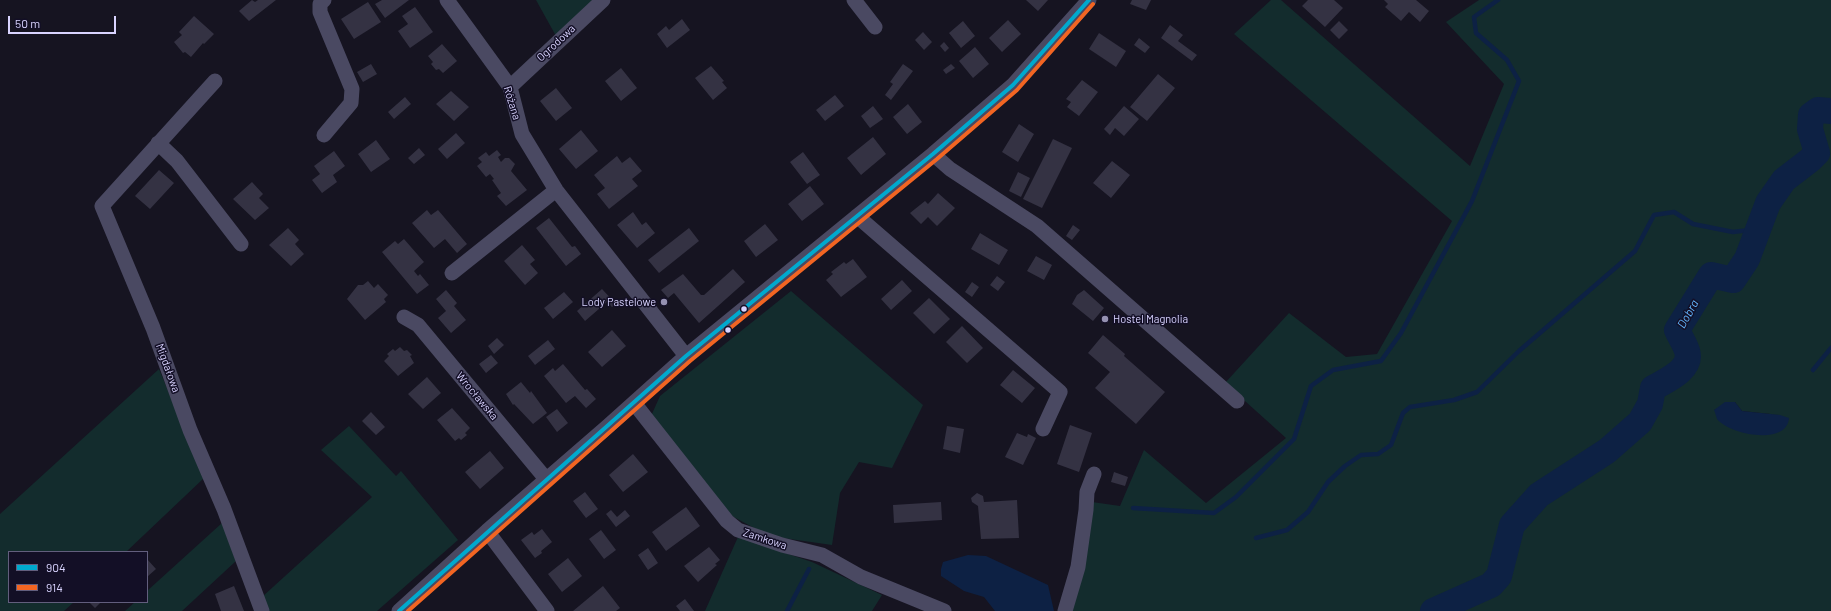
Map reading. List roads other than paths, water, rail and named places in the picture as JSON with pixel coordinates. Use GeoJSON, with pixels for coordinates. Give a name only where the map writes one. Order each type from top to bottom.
{"type":"FeatureCollection","features":[{"type":"Feature","properties":{"kind":"street"},"geometry":{"type":"LineString","coordinates":[[324,0],[320,4],[320,12],[352,89],[351,103],[324,135]]}},
{"type":"Feature","properties":{"kind":"street","name":"Różana"},"geometry":{"type":"LineString","coordinates":[[447,0],[510,87],[522,134],[556,190],[686,356]]}},
{"type":"Feature","properties":{"kind":"street","name":"Ogrodowa"},"geometry":{"type":"LineString","coordinates":[[510,87],[603,0]]}},
{"type":"Feature","properties":{"kind":"street"},"geometry":{"type":"LineString","coordinates":[[854,0],[875,27]]}},
{"type":"Feature","properties":{"kind":"street"},"geometry":{"type":"LineString","coordinates":[[399,611],[487,531],[686,356],[933,154],[1013,85],[1089,0]]}},
{"type":"Feature","properties":{"kind":"street","name":"Migdałowa"},"geometry":{"type":"LineString","coordinates":[[215,81],[102,206],[153,328],[190,430],[224,510],[262,611]]}},
{"type":"Feature","properties":{"kind":"street"},"geometry":{"type":"LineString","coordinates":[[158,143],[177,161],[241,244]]}},
{"type":"Feature","properties":{"kind":"street"},"geometry":{"type":"LineString","coordinates":[[933,154],[950,169],[1037,226],[1236,401]]}},
{"type":"Feature","properties":{"kind":"street"},"geometry":{"type":"LineString","coordinates":[[452,273],[556,190]]}},
{"type":"Feature","properties":{"kind":"street"},"geometry":{"type":"LineString","coordinates":[[857,216],[1060,392],[1043,429]]}},
{"type":"Feature","properties":{"kind":"street","name":"Wrocławska"},"geometry":{"type":"LineString","coordinates":[[404,317],[418,326],[546,479]]}},
{"type":"Feature","properties":{"kind":"street","name":"Zamkowa"},"geometry":{"type":"LineString","coordinates":[[634,402],[727,521],[738,530],[782,545],[822,555],[861,577],[944,611]]}},
{"type":"Feature","properties":{"kind":"street"},"geometry":{"type":"LineString","coordinates":[[1065,611],[1078,567],[1087,492],[1094,474]]}},
{"type":"Feature","properties":{"kind":"street"},"geometry":{"type":"LineString","coordinates":[[487,531],[547,611]]}},
{"type":"Feature","properties":{"kind":"water"},"geometry":{"type":"Polygon","coordinates":[[[1725,402],[1735,402],[1742,411],[1780,415],[1789,418],[1786,427],[1779,432],[1769,435],[1757,435],[1733,430],[1717,419],[1714,410],[1725,402]]]}},
{"type":"Feature","properties":{"kind":"water"},"geometry":{"type":"Polygon","coordinates":[[[968,555],[986,556],[1048,585],[1054,611],[995,611],[984,597],[964,591],[941,576],[943,562],[968,555]]]}},
{"type":"Feature","properties":{"kind":"waterway"},"geometry":{"type":"LineString","coordinates":[[1133,508],[1214,513],[1236,497],[1294,439],[1311,386],[1333,370],[1381,361],[1401,333],[1472,201],[1519,81],[1507,60],[1476,33],[1474,17],[1498,0]]}},
{"type":"Feature","properties":{"kind":"waterway","name":"Dobra"},"geometry":{"type":"LineString","coordinates":[[1433,611],[1491,585],[1499,576],[1512,525],[1539,495],[1607,451],[1640,422],[1650,404],[1653,388],[1677,374],[1686,364],[1688,358],[1687,351],[1677,330],[1711,275],[1733,280],[1747,259],[1768,203],[1784,180],[1817,153],[1810,129],[1811,115],[1818,110],[1831,111]]}},
{"type":"Feature","properties":{"kind":"waterway"},"geometry":{"type":"LineString","coordinates":[[1256,538],[1287,530],[1308,512],[1328,482],[1345,466],[1361,455],[1378,454],[1391,445],[1403,413],[1410,407],[1454,400],[1477,392],[1519,351],[1635,251],[1654,215],[1674,212],[1693,224],[1733,232],[1758,229]]}},
{"type":"Feature","properties":{"kind":"waterway"},"geometry":{"type":"LineString","coordinates":[[1813,370],[1831,348]]}},
{"type":"Feature","properties":{"kind":"waterway"},"geometry":{"type":"LineString","coordinates":[[787,611],[809,569]]}},
{"type":"Feature","properties":{"kind":"place","name":"Lody Pastelowe"},"geometry":{"type":"Point","coordinates":[664,302]}},
{"type":"Feature","properties":{"kind":"place","name":"Hostel Magnolia"},"geometry":{"type":"Point","coordinates":[1105,319]}}]}
